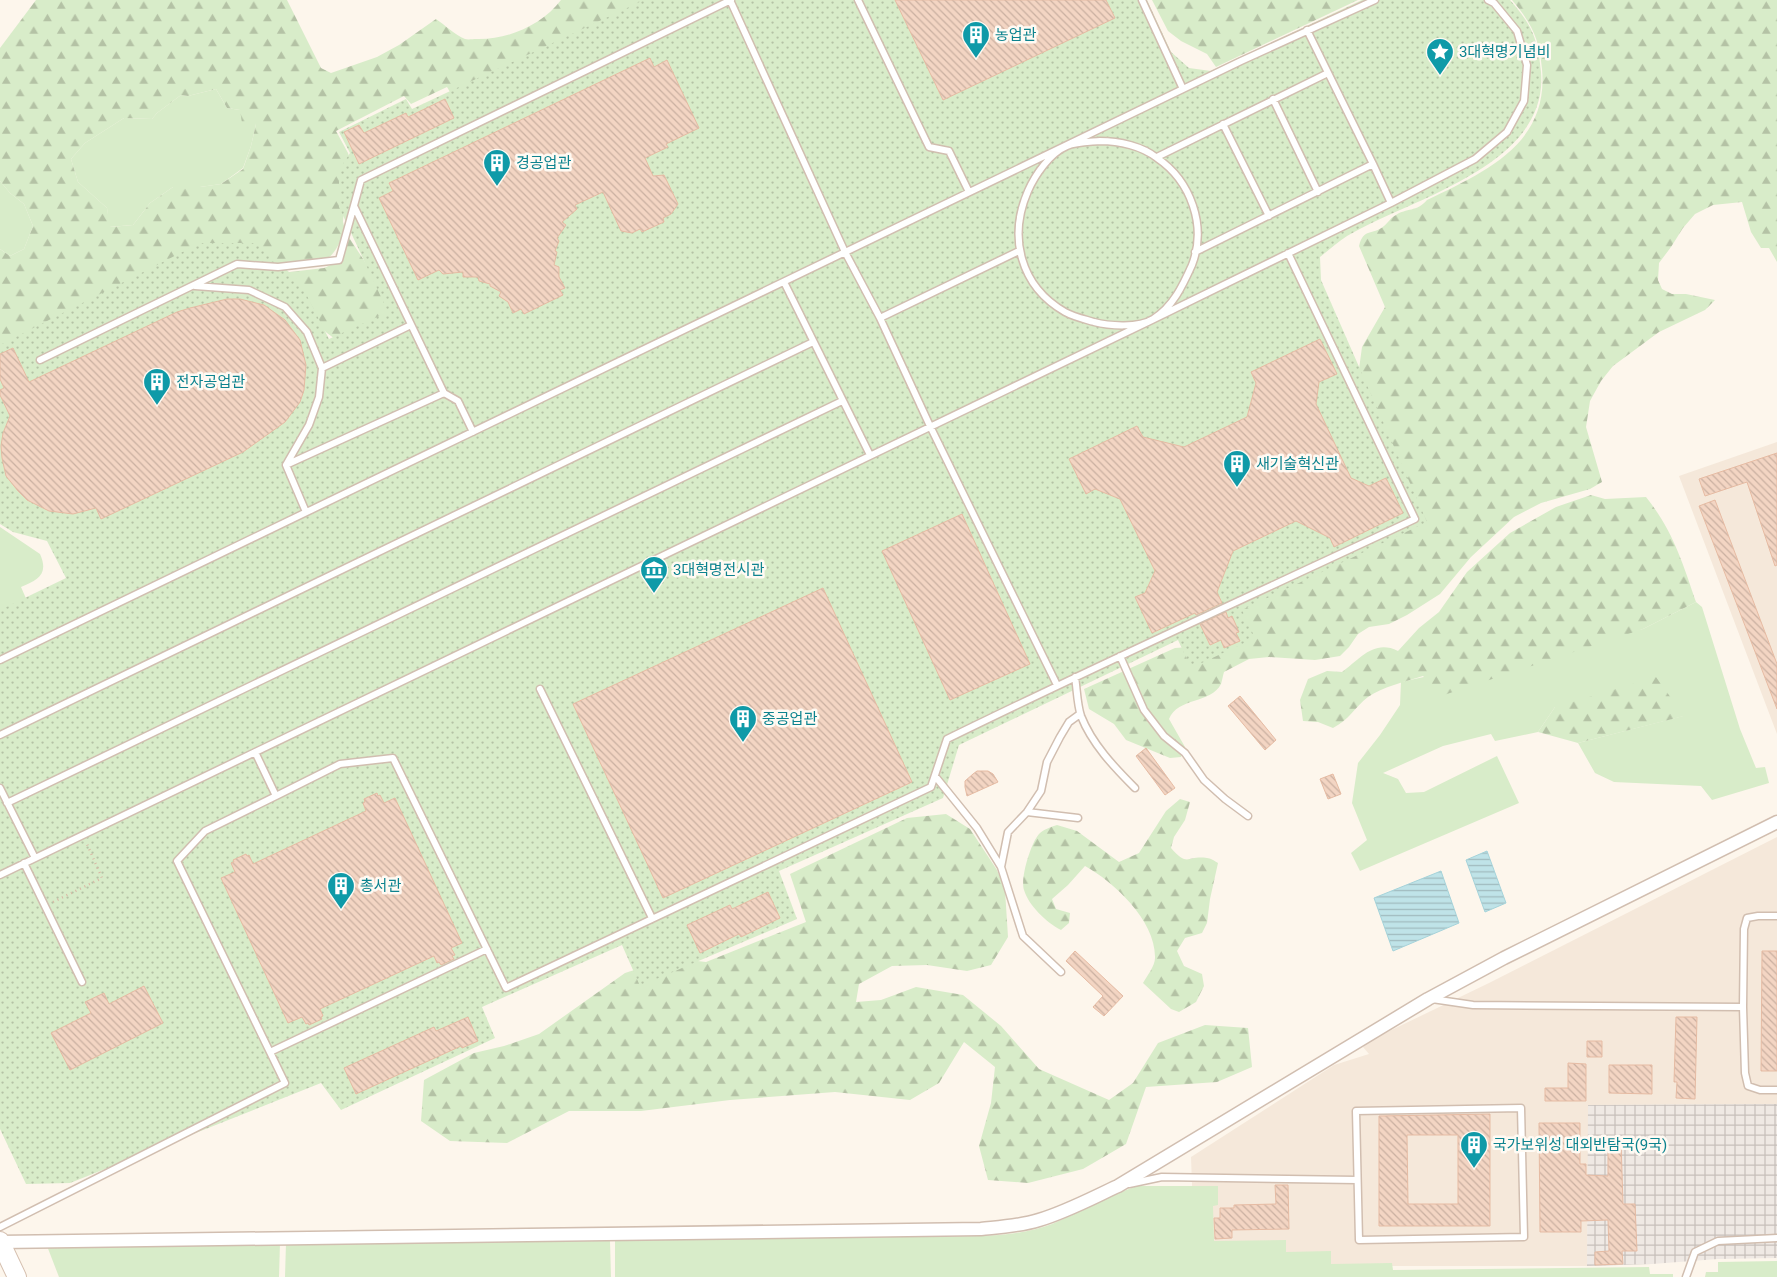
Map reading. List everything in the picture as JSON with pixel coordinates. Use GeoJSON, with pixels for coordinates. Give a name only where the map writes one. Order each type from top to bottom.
{"type":"FeatureCollection","features":[{"type":"Feature","properties":{"kind":"street"},"geometry":{"type":"LineString","coordinates":[[17,1277],[0,1242],[981,1229],[1010,1226],[1038,1220],[1066,1210],[1118,1186],[1428,999],[1504,958],[1777,822]]}},
{"type":"Feature","properties":{"kind":"lane"},"geometry":{"type":"LineString","coordinates":[[40,360],[237,264],[278,267],[339,260],[361,180],[731,0],[846,252],[880,318],[930,426],[1057,685]]}},
{"type":"Feature","properties":{"kind":"lane"},"geometry":{"type":"LineString","coordinates":[[858,0],[929,147],[949,151],[969,192]]}},
{"type":"Feature","properties":{"kind":"lane"},"geometry":{"type":"LineString","coordinates":[[1142,0],[1183,89]]}},
{"type":"Feature","properties":{"kind":"lane"},"geometry":{"type":"LineString","coordinates":[[0,660],[1183,89],[1375,0]]}},
{"type":"Feature","properties":{"kind":"lane"},"geometry":{"type":"LineString","coordinates":[[0,875],[1152,320],[1391,203],[1475,159],[1507,132],[1524,101],[1527,65],[1517,31],[1494,3],[1488,0]]}},
{"type":"Feature","properties":{"kind":"lane"},"geometry":{"type":"LineString","coordinates":[[1307,30],[1391,203]]}},
{"type":"Feature","properties":{"kind":"lane"},"geometry":{"type":"LineString","coordinates":[[1157,157],[1328,73]]}},
{"type":"Feature","properties":{"kind":"lane"},"geometry":{"type":"LineString","coordinates":[[1273,99],[1318,192]]}},
{"type":"Feature","properties":{"kind":"lane"},"geometry":{"type":"LineString","coordinates":[[1223,124],[1269,216]]}},
{"type":"Feature","properties":{"kind":"lane"},"geometry":{"type":"LineString","coordinates":[[1100,140],[1136,148],[1157,157],[1181,181],[1188,193],[1197,220],[1196,252],[1182,287],[1171,302],[1152,320],[1118,326],[1106,325],[1079,318],[1066,312],[1044,295],[1035,284],[1027,272],[1019,251],[1019,217],[1034,178],[1042,167],[1066,146],[1100,140]]}},
{"type":"Feature","properties":{"kind":"lane"},"geometry":{"type":"LineString","coordinates":[[1196,252],[1372,164]]}},
{"type":"Feature","properties":{"kind":"lane"},"geometry":{"type":"LineString","coordinates":[[354,206],[444,393],[458,401],[474,432]]}},
{"type":"Feature","properties":{"kind":"lane"},"geometry":{"type":"LineString","coordinates":[[880,318],[1019,251]]}},
{"type":"Feature","properties":{"kind":"lane"},"geometry":{"type":"LineString","coordinates":[[0,1227],[285,1083],[177,861],[205,832],[276,796],[340,764],[393,758],[506,988],[932,787],[947,738],[1415,519],[1288,253]]}},
{"type":"Feature","properties":{"kind":"lane"},"geometry":{"type":"LineString","coordinates":[[784,282],[870,455]]}},
{"type":"Feature","properties":{"kind":"lane"},"geometry":{"type":"LineString","coordinates":[[194,286],[249,290],[285,307],[307,332],[322,368],[319,397],[309,426],[286,466]]}},
{"type":"Feature","properties":{"kind":"lane"},"geometry":{"type":"LineString","coordinates":[[322,368],[411,325]]}},
{"type":"Feature","properties":{"kind":"lane"},"geometry":{"type":"LineString","coordinates":[[0,735],[814,342]]}},
{"type":"Feature","properties":{"kind":"lane"},"geometry":{"type":"LineString","coordinates":[[286,466],[444,393]]}},
{"type":"Feature","properties":{"kind":"lane"},"geometry":{"type":"LineString","coordinates":[[7,803],[842,401]]}},
{"type":"Feature","properties":{"kind":"lane"},"geometry":{"type":"LineString","coordinates":[[286,466],[306,512]]}},
{"type":"Feature","properties":{"kind":"lane"},"geometry":{"type":"LineString","coordinates":[[1120,656],[1144,710],[1164,736],[1185,752],[1204,780],[1224,799],[1248,816]]}},
{"type":"Feature","properties":{"kind":"lane"},"geometry":{"type":"LineString","coordinates":[[1075,677],[1080,714],[1090,734],[1115,768],[1136,788]]}},
{"type":"Feature","properties":{"kind":"lane"},"geometry":{"type":"LineString","coordinates":[[540,688],[652,918]]}},
{"type":"Feature","properties":{"kind":"lane"},"geometry":{"type":"LineString","coordinates":[[1001,866],[1008,832],[1027,812],[1041,790],[1047,762],[1069,722],[1080,714]]}},
{"type":"Feature","properties":{"kind":"lane"},"geometry":{"type":"LineString","coordinates":[[255,752],[276,796]]}},
{"type":"Feature","properties":{"kind":"lane"},"geometry":{"type":"LineString","coordinates":[[935,776],[977,828],[1001,866],[1023,936],[1061,972]]}},
{"type":"Feature","properties":{"kind":"lane"},"geometry":{"type":"LineString","coordinates":[[0,788],[35,858]]}},
{"type":"Feature","properties":{"kind":"lane"},"geometry":{"type":"LineString","coordinates":[[1027,812],[1078,818]]}},
{"type":"Feature","properties":{"kind":"lane"},"geometry":{"type":"LineString","coordinates":[[24,864],[82,982]]}},
{"type":"Feature","properties":{"kind":"lane"},"geometry":{"type":"LineString","coordinates":[[1777,916],[1747,918],[1744,928],[1743,1007],[1745,1073],[1748,1086],[1760,1090],[1777,1090]]}},
{"type":"Feature","properties":{"kind":"lane"},"geometry":{"type":"LineString","coordinates":[[270,1052],[487,949]]}},
{"type":"Feature","properties":{"kind":"lane"},"geometry":{"type":"LineString","coordinates":[[1428,999],[1473,1005],[1743,1007]]}},
{"type":"Feature","properties":{"kind":"lane"},"geometry":{"type":"LineString","coordinates":[[1522,1108],[1524,1237],[1359,1240],[1357,1180],[1356,1111],[1522,1108]]}},
{"type":"Feature","properties":{"kind":"lane"},"geometry":{"type":"LineString","coordinates":[[1118,1186],[1162,1177],[1357,1180]]}},
{"type":"Feature","properties":{"kind":"lane"},"geometry":{"type":"LineString","coordinates":[[1686,1277],[1695,1252],[1718,1241],[1777,1238]]}},
{"type":"Feature","properties":{"kind":"path"},"geometry":{"type":"LineString","coordinates":[[45,906],[102,878],[83,836]]}},
{"type":"Feature","properties":{"kind":"shaded area"},"geometry":{"type":"Polygon","coordinates":[[[1777,442],[1777,734],[1679,476],[1777,442]]]}},
{"type":"Feature","properties":{"kind":"shaded area"},"geometry":{"type":"Polygon","coordinates":[[[1777,837],[1777,1104],[1589,1105],[1587,1266],[1195,1266],[1191,1157],[1334,1065],[1369,1054],[1363,1047],[1375,1038],[1489,983],[1777,837]]]}},
{"type":"Feature","properties":{"kind":"shaded area"},"geometry":{"type":"Polygon","coordinates":[[[1777,1104],[1777,1258],[1587,1266],[1588,1105],[1777,1104]]]}},
{"type":"Feature","properties":{"kind":"green space"},"geometry":{"type":"Polygon","coordinates":[[[36,0],[287,0],[321,68],[331,73],[377,57],[399,45],[436,19],[465,39],[488,39],[512,34],[534,24],[561,0],[695,0],[463,114],[447,87],[411,104],[404,96],[336,131],[348,153],[351,163],[345,191],[343,222],[346,233],[371,271],[397,325],[347,348],[327,333],[299,307],[281,273],[324,268],[333,264],[346,241],[342,237],[333,253],[323,260],[298,264],[266,263],[0,352],[0,249],[10,256],[24,249],[33,226],[24,204],[10,193],[0,181],[0,48],[36,0]],[[216,89],[188,96],[181,95],[152,119],[124,118],[85,143],[71,159],[78,182],[107,208],[110,227],[133,225],[150,203],[173,187],[200,187],[221,184],[243,169],[256,124],[242,123],[240,110],[227,108],[216,89]]]}},
{"type":"Feature","properties":{"kind":"green space","name":"3대혁명전시관"},"geometry":{"type":"Polygon","coordinates":[[[644,0],[1147,0],[1171,52],[1189,68],[1211,71],[1362,0],[1510,0],[1524,17],[1533,33],[1541,72],[1538,104],[1523,132],[1500,155],[1471,175],[1347,236],[1320,257],[1321,280],[1427,522],[1242,610],[1255,638],[1191,668],[1178,640],[959,745],[943,798],[779,871],[797,919],[640,986],[622,945],[482,1007],[495,1038],[341,1110],[321,1083],[70,1183],[26,1184],[0,1129],[0,610],[66,578],[47,541],[13,532],[0,524],[0,345],[200,243],[257,243],[300,282],[329,339],[388,312],[339,207],[339,170],[350,153],[339,132],[406,99],[412,109],[644,0]]]}},
{"type":"Feature","properties":{"kind":"green space"},"geometry":{"type":"Polygon","coordinates":[[[1152,0],[1358,0],[1216,67],[1207,54],[1181,41],[1168,31],[1152,0]]]}},
{"type":"Feature","properties":{"kind":"green space"},"geometry":{"type":"Polygon","coordinates":[[[1512,0],[1777,0],[1777,262],[1769,248],[1761,248],[1751,232],[1742,202],[1713,205],[1695,214],[1659,263],[1658,280],[1662,289],[1672,294],[1686,294],[1715,300],[1705,310],[1659,332],[1613,366],[1601,381],[1590,401],[1586,427],[1602,482],[1590,489],[1541,503],[1514,517],[1471,557],[1440,594],[1389,624],[1369,627],[1358,634],[1340,656],[1315,660],[1269,657],[1249,659],[1224,672],[1221,684],[1216,690],[1210,695],[1180,707],[1173,712],[1169,719],[1185,747],[1181,757],[1170,758],[1126,740],[1114,724],[1089,709],[1084,689],[1175,648],[1189,647],[1237,611],[1357,384],[1362,347],[1385,307],[1359,246],[1363,236],[1380,229],[1400,213],[1423,204],[1427,200],[1490,166],[1509,152],[1524,136],[1535,118],[1541,95],[1542,69],[1539,49],[1529,24],[1512,0]]]}},
{"type":"Feature","properties":{"kind":"green space"},"geometry":{"type":"Polygon","coordinates":[[[216,89],[227,108],[240,110],[256,124],[243,168],[221,184],[200,187],[173,187],[150,203],[133,225],[109,227],[107,208],[78,182],[71,159],[85,143],[124,118],[152,119],[181,95],[188,96],[216,89]]]}},
{"type":"Feature","properties":{"kind":"green space"},"geometry":{"type":"Polygon","coordinates":[[[0,181],[10,193],[24,204],[33,226],[24,249],[10,256],[0,249],[0,181]]]}},
{"type":"Feature","properties":{"kind":"green space"},"geometry":{"type":"Polygon","coordinates":[[[1591,495],[1605,499],[1646,497],[1670,534],[1696,602],[1643,629],[1441,696],[1423,676],[1374,693],[1363,701],[1344,721],[1333,728],[1318,722],[1303,721],[1300,700],[1308,679],[1327,671],[1342,672],[1361,656],[1374,649],[1382,647],[1398,651],[1419,628],[1439,612],[1467,572],[1510,533],[1556,507],[1591,495]]]}},
{"type":"Feature","properties":{"kind":"green space"},"geometry":{"type":"Polygon","coordinates":[[[0,527],[40,554],[43,567],[37,579],[21,587],[28,603],[0,644],[0,527]]]}},
{"type":"Feature","properties":{"kind":"green space"},"geometry":{"type":"Polygon","coordinates":[[[1696,602],[1702,607],[1740,729],[1756,768],[1765,767],[1769,783],[1712,800],[1701,786],[1614,782],[1595,773],[1578,743],[1683,716],[1555,707],[1538,732],[1495,741],[1491,734],[1443,746],[1383,773],[1398,779],[1406,793],[1424,792],[1497,756],[1519,803],[1360,871],[1351,853],[1367,840],[1352,803],[1358,763],[1400,705],[1401,682],[1643,629],[1696,602]]]}},
{"type":"Feature","properties":{"kind":"green space"},"geometry":{"type":"Polygon","coordinates":[[[1656,677],[1684,716],[1578,743],[1538,732],[1555,707],[1656,677]]]}},
{"type":"Feature","properties":{"kind":"green space"},"geometry":{"type":"Polygon","coordinates":[[[1180,799],[1190,802],[1185,820],[1174,837],[1171,848],[1181,858],[1208,858],[1218,863],[1207,923],[1202,933],[1185,938],[1177,951],[1184,966],[1202,974],[1204,986],[1196,1002],[1179,1012],[1171,1009],[1143,983],[1155,961],[1149,930],[1131,904],[1108,882],[1085,866],[1052,899],[1056,909],[1070,913],[1069,923],[1061,930],[1050,923],[1034,908],[1026,896],[1023,885],[1027,861],[1033,845],[1039,834],[1045,829],[1057,825],[1077,831],[1119,862],[1139,853],[1166,811],[1180,799]]]}},
{"type":"Feature","properties":{"kind":"green space"},"geometry":{"type":"Polygon","coordinates":[[[946,814],[970,829],[997,870],[1005,890],[1008,937],[991,965],[967,971],[927,965],[892,966],[859,984],[856,1002],[881,1000],[916,987],[963,995],[1001,1026],[1039,1069],[1109,1100],[1133,1083],[1158,1043],[1205,1025],[1248,1028],[1252,1067],[1217,1082],[1146,1087],[1126,1144],[1083,1169],[1028,1183],[988,1180],[979,1146],[991,1103],[995,1067],[964,1042],[939,1083],[910,1100],[835,1092],[730,1100],[641,1111],[569,1111],[507,1143],[450,1141],[421,1121],[424,1080],[474,1053],[504,1046],[539,1034],[625,973],[672,958],[706,962],[806,922],[790,874],[907,818],[946,814]]]}},
{"type":"Feature","properties":{"kind":"green space"},"geometry":{"type":"Polygon","coordinates":[[[1137,1186],[1218,1186],[1218,1205],[1213,1206],[1214,1241],[1286,1240],[1286,1252],[1331,1251],[1331,1264],[1392,1263],[1393,1270],[1649,1267],[1650,1274],[1673,1274],[1673,1277],[615,1277],[615,1240],[980,1236],[1007,1234],[1034,1230],[1052,1224],[1137,1186]]]}},
{"type":"Feature","properties":{"kind":"green space"},"geometry":{"type":"Polygon","coordinates":[[[610,1241],[611,1277],[285,1277],[286,1243],[610,1241]]]}},
{"type":"Feature","properties":{"kind":"green space"},"geometry":{"type":"Polygon","coordinates":[[[280,1243],[279,1277],[59,1277],[47,1246],[280,1243]]]}},
{"type":"Feature","properties":{"kind":"green space"},"geometry":{"type":"Polygon","coordinates":[[[1777,1261],[1777,1277],[1705,1277],[1706,1272],[1718,1272],[1718,1262],[1777,1261]]]}},
{"type":"Feature","properties":{"kind":"water"},"geometry":{"type":"Polygon","coordinates":[[[1487,851],[1506,903],[1485,912],[1466,860],[1487,851]]]}},
{"type":"Feature","properties":{"kind":"water"},"geometry":{"type":"Polygon","coordinates":[[[1441,871],[1459,923],[1393,951],[1374,898],[1441,871]]]}},
{"type":"Feature","properties":{"kind":"building","name":"농업관"},"geometry":{"type":"Polygon","coordinates":[[[895,0],[1106,0],[1115,18],[943,100],[895,0]]]}},
{"type":"Feature","properties":{"kind":"building","name":"경공업관"},"geometry":{"type":"Polygon","coordinates":[[[650,58],[654,67],[667,60],[699,128],[666,144],[668,147],[645,158],[653,176],[664,175],[678,204],[671,214],[663,218],[664,222],[642,232],[640,229],[632,233],[621,231],[603,192],[575,205],[577,209],[562,222],[566,225],[557,238],[559,241],[555,251],[557,252],[554,265],[559,267],[559,277],[565,288],[560,290],[563,295],[524,314],[521,309],[513,313],[508,302],[499,296],[501,292],[490,286],[490,284],[479,281],[478,277],[463,277],[463,272],[443,274],[439,270],[418,280],[379,198],[393,191],[389,183],[650,58]]]}},
{"type":"Feature","properties":{"kind":"building"},"geometry":{"type":"Polygon","coordinates":[[[445,99],[454,118],[359,164],[344,132],[359,125],[364,133],[406,113],[408,117],[445,99]]]}},
{"type":"Feature","properties":{"kind":"building","name":"전자공업관"},"geometry":{"type":"Polygon","coordinates":[[[227,299],[240,299],[264,305],[285,320],[300,340],[306,365],[304,390],[300,402],[285,422],[243,452],[101,519],[96,508],[73,514],[49,511],[27,500],[18,491],[6,476],[2,458],[3,433],[10,416],[0,395],[0,390],[4,388],[0,379],[0,354],[13,348],[29,382],[177,312],[227,299]]]}},
{"type":"Feature","properties":{"kind":"building","name":"새기술혁신관"},"geometry":{"type":"Polygon","coordinates":[[[1320,339],[1337,374],[1319,382],[1316,404],[1351,478],[1369,486],[1386,478],[1403,513],[1334,547],[1330,538],[1296,521],[1233,551],[1217,592],[1222,603],[1152,633],[1135,597],[1145,593],[1155,571],[1120,499],[1095,489],[1086,494],[1069,459],[1137,426],[1143,437],[1184,447],[1247,417],[1256,383],[1251,372],[1320,339]]]}},
{"type":"Feature","properties":{"kind":"building"},"geometry":{"type":"Polygon","coordinates":[[[1777,453],[1777,565],[1775,566],[1747,482],[1705,496],[1699,479],[1777,453]]]}},
{"type":"Feature","properties":{"kind":"building"},"geometry":{"type":"Polygon","coordinates":[[[1715,500],[1777,664],[1777,709],[1699,506],[1715,500]]]}},
{"type":"Feature","properties":{"kind":"building"},"geometry":{"type":"Polygon","coordinates":[[[962,514],[1030,664],[950,700],[882,551],[962,514]]]}},
{"type":"Feature","properties":{"kind":"building","name":"중공업관"},"geometry":{"type":"Polygon","coordinates":[[[823,588],[912,782],[663,898],[573,704],[823,588]]]}},
{"type":"Feature","properties":{"kind":"building"},"geometry":{"type":"Polygon","coordinates":[[[1226,612],[1228,618],[1232,616],[1239,632],[1236,633],[1240,641],[1224,648],[1221,640],[1210,645],[1200,624],[1226,612]]]}},
{"type":"Feature","properties":{"kind":"building"},"geometry":{"type":"Polygon","coordinates":[[[1240,696],[1276,740],[1265,750],[1228,706],[1240,696]]]}},
{"type":"Feature","properties":{"kind":"building"},"geometry":{"type":"Polygon","coordinates":[[[1146,748],[1175,788],[1165,795],[1136,756],[1146,748]]]}},
{"type":"Feature","properties":{"kind":"building"},"geometry":{"type":"Polygon","coordinates":[[[977,771],[988,771],[993,774],[998,782],[967,796],[965,781],[977,771]]]}},
{"type":"Feature","properties":{"kind":"building"},"geometry":{"type":"Polygon","coordinates":[[[1333,774],[1341,794],[1328,799],[1320,779],[1333,774]]]}},
{"type":"Feature","properties":{"kind":"building","name":"총서관"},"geometry":{"type":"Polygon","coordinates":[[[377,793],[384,803],[395,798],[462,943],[451,948],[455,955],[452,956],[454,959],[441,965],[439,962],[437,963],[434,956],[320,1009],[323,1016],[321,1017],[322,1019],[309,1025],[308,1023],[306,1024],[302,1017],[288,1023],[221,878],[235,872],[231,863],[234,862],[233,860],[246,854],[247,856],[249,855],[253,864],[366,811],[363,803],[365,802],[364,799],[377,793]]]}},
{"type":"Feature","properties":{"kind":"building"},"geometry":{"type":"Polygon","coordinates":[[[768,892],[780,918],[741,937],[739,934],[700,953],[687,925],[730,905],[732,909],[768,892]]]}},
{"type":"Feature","properties":{"kind":"building"},"geometry":{"type":"Polygon","coordinates":[[[1075,951],[1123,996],[1104,1016],[1093,1007],[1103,996],[1066,961],[1075,951]]]}},
{"type":"Feature","properties":{"kind":"building"},"geometry":{"type":"Polygon","coordinates":[[[1762,951],[1777,951],[1777,1071],[1761,1071],[1762,951]]]}},
{"type":"Feature","properties":{"kind":"building"},"geometry":{"type":"Polygon","coordinates":[[[144,986],[163,1023],[70,1070],[51,1033],[91,1013],[85,1002],[104,993],[109,1004],[144,986]]]}},
{"type":"Feature","properties":{"kind":"building"},"geometry":{"type":"Polygon","coordinates":[[[468,1017],[478,1041],[462,1048],[461,1046],[356,1094],[344,1068],[434,1027],[436,1031],[468,1017]]]}},
{"type":"Feature","properties":{"kind":"building"},"geometry":{"type":"Polygon","coordinates":[[[1676,1017],[1697,1017],[1695,1099],[1676,1098],[1677,1082],[1674,1082],[1676,1017]]]}},
{"type":"Feature","properties":{"kind":"building"},"geometry":{"type":"Polygon","coordinates":[[[1587,1041],[1602,1041],[1602,1057],[1587,1057],[1587,1041]]]}},
{"type":"Feature","properties":{"kind":"building"},"geometry":{"type":"Polygon","coordinates":[[[1568,1063],[1586,1064],[1586,1101],[1545,1101],[1545,1088],[1568,1088],[1568,1063]]]}},
{"type":"Feature","properties":{"kind":"building"},"geometry":{"type":"Polygon","coordinates":[[[1609,1065],[1652,1065],[1652,1094],[1609,1093],[1609,1065]]]}},
{"type":"Feature","properties":{"kind":"building","name":"국가보위성 대외반탐국(9국)"},"geometry":{"type":"Polygon","coordinates":[[[1490,1114],[1490,1226],[1379,1226],[1379,1116],[1490,1114]],[[1407,1135],[1408,1204],[1458,1204],[1458,1135],[1407,1135]]]}},
{"type":"Feature","properties":{"kind":"building"},"geometry":{"type":"Polygon","coordinates":[[[1539,1123],[1580,1123],[1580,1164],[1586,1164],[1586,1175],[1608,1176],[1608,1141],[1621,1141],[1623,1204],[1635,1204],[1637,1251],[1622,1251],[1623,1264],[1595,1265],[1595,1252],[1609,1251],[1608,1220],[1581,1221],[1581,1232],[1540,1232],[1539,1123]]]}},
{"type":"Feature","properties":{"kind":"building"},"geometry":{"type":"Polygon","coordinates":[[[1275,1185],[1288,1185],[1289,1229],[1232,1230],[1232,1238],[1215,1239],[1214,1218],[1220,1218],[1220,1208],[1234,1208],[1234,1205],[1276,1204],[1275,1185]]]}},
{"type":"Feature","properties":{"kind":"place","name":"농업관"},"geometry":{"type":"Point","coordinates":[976,59]}},
{"type":"Feature","properties":{"kind":"place","name":"3대혁명기념비"},"geometry":{"type":"Point","coordinates":[1440,76]}},
{"type":"Feature","properties":{"kind":"place","name":"경공업관"},"geometry":{"type":"Point","coordinates":[497,187]}},
{"type":"Feature","properties":{"kind":"place","name":"전자공업관"},"geometry":{"type":"Point","coordinates":[157,406]}},
{"type":"Feature","properties":{"kind":"place","name":"새기술혁신관"},"geometry":{"type":"Point","coordinates":[1237,488]}},
{"type":"Feature","properties":{"kind":"place","name":"3대혁명전시관"},"geometry":{"type":"Point","coordinates":[654,594]}},
{"type":"Feature","properties":{"kind":"place","name":"중공업관"},"geometry":{"type":"Point","coordinates":[743,743]}},
{"type":"Feature","properties":{"kind":"place","name":"총서관"},"geometry":{"type":"Point","coordinates":[341,910]}},
{"type":"Feature","properties":{"kind":"place","name":"국가보위성 대외반탐국(9국)"},"geometry":{"type":"Point","coordinates":[1474,1169]}}]}
